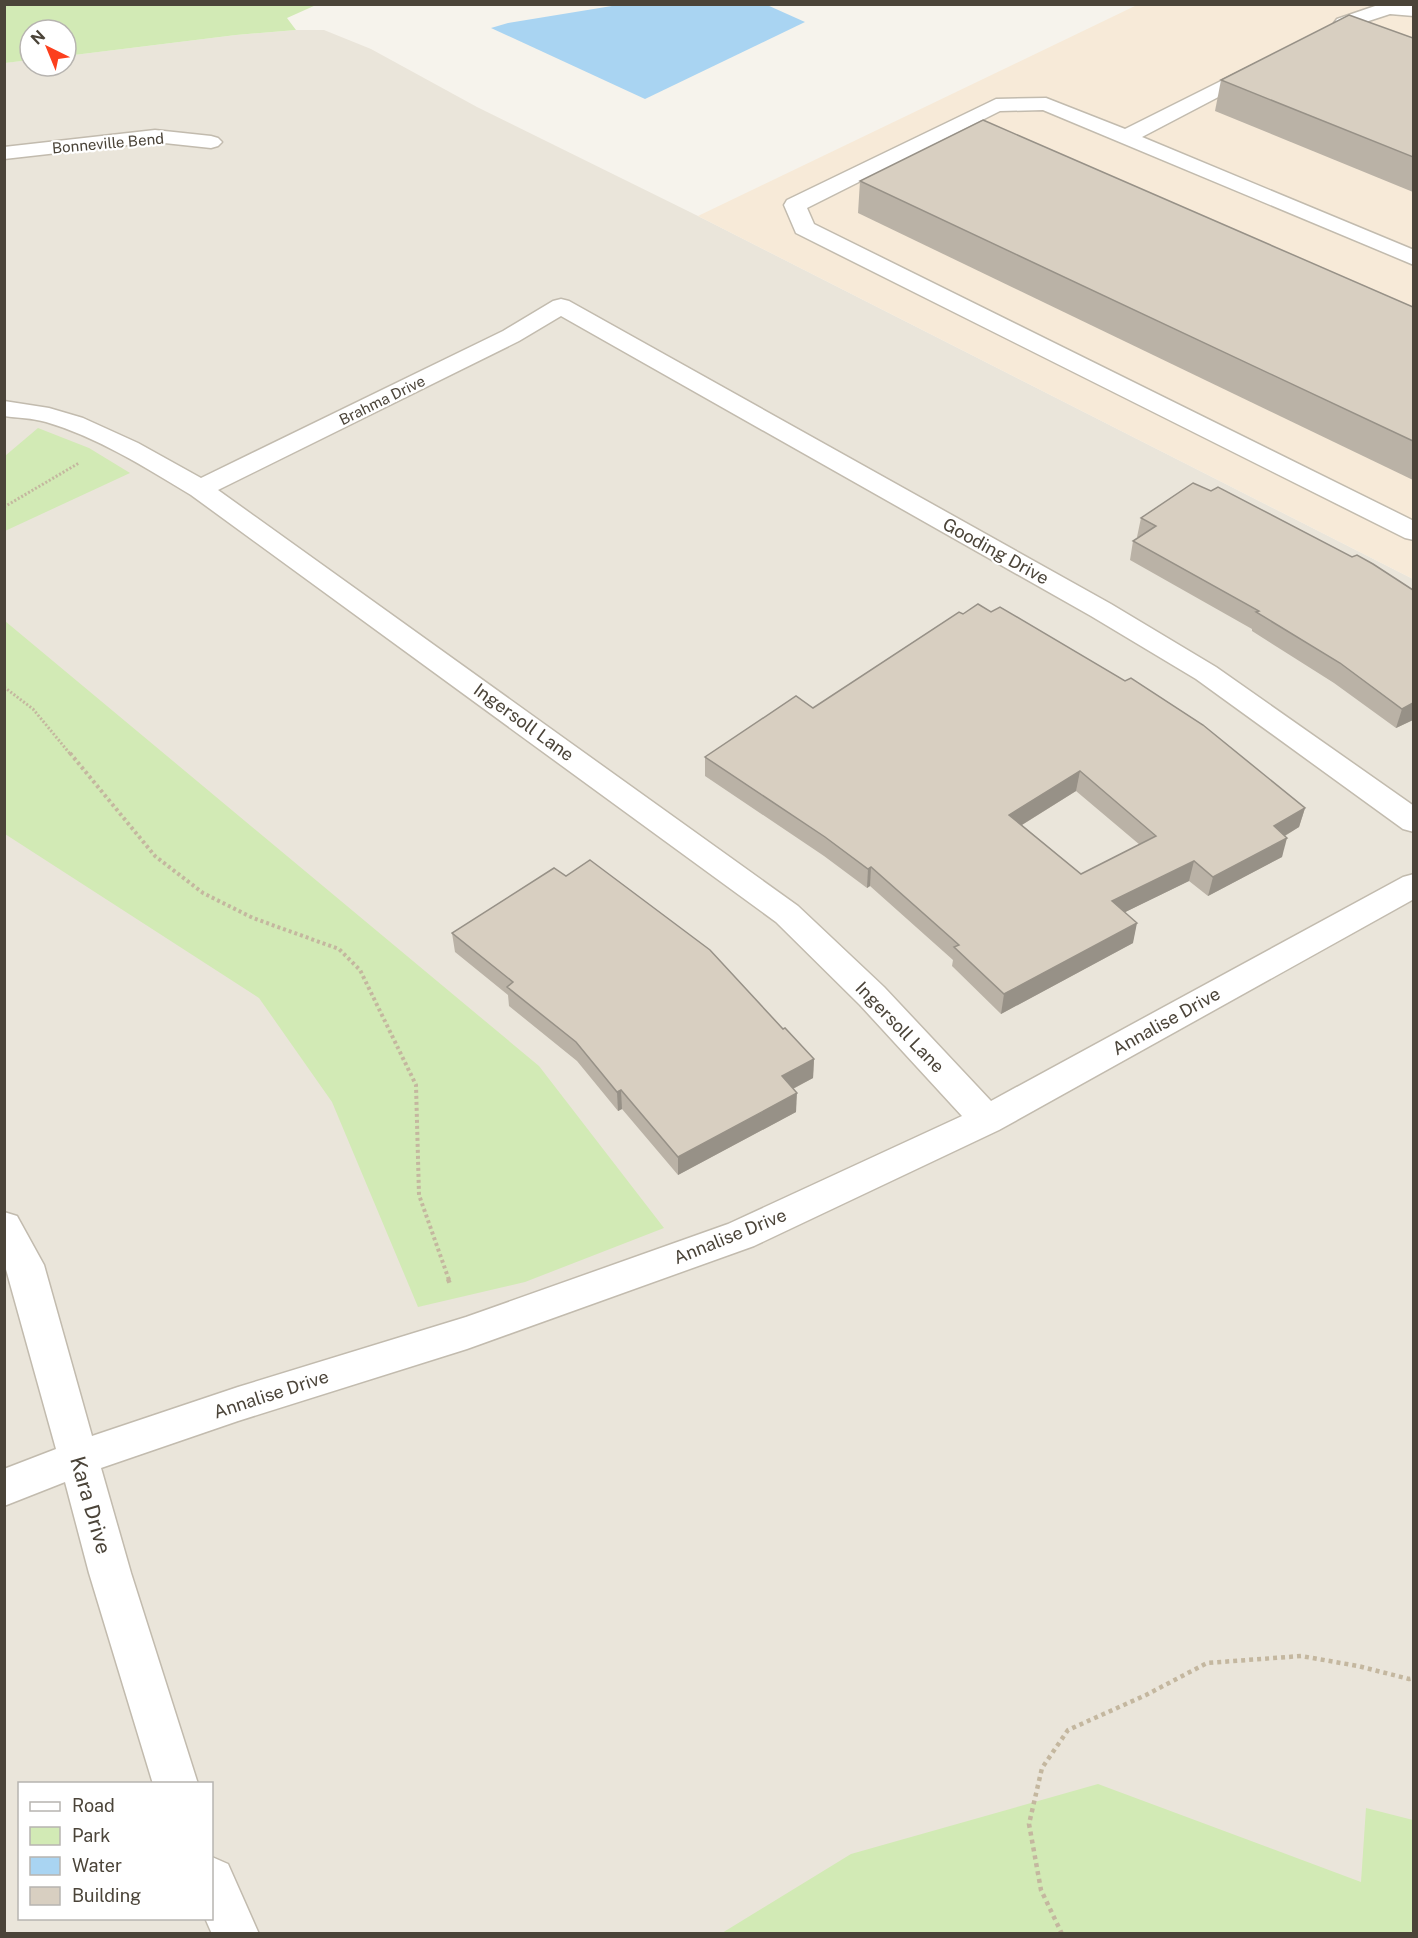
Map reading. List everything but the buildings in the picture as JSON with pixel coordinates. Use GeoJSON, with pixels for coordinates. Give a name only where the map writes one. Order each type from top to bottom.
{"type":"FeatureCollection","features":[{"type":"Feature","properties":{"kind":"street"},"geometry":{"type":"LineString","coordinates":[[1324,33],[1344,22],[1389,8],[1413,9]]}},
{"type":"Feature","properties":{"kind":"street"},"geometry":{"type":"LineString","coordinates":[[1344,22],[1374,33]]}},
{"type":"Feature","properties":{"kind":"street"},"geometry":{"type":"LineString","coordinates":[[1126,137],[1272,61]]}},
{"type":"Feature","properties":{"kind":"street"},"geometry":{"type":"LineString","coordinates":[[1413,258],[1046,104],[996,105],[795,204],[804,228],[1413,532]]}},
{"type":"Feature","properties":{"kind":"street","name":"Bonneville Bend"},"geometry":{"type":"LineString","coordinates":[[4,153],[155,136],[211,142]]}},
{"type":"Feature","properties":{"kind":"street","name":"Brahma Drive"},"geometry":{"type":"LineString","coordinates":[[200,489],[511,336],[561,306]]}},
{"type":"Feature","properties":{"kind":"street","name":"Gooding Drive"},"geometry":{"type":"LineString","coordinates":[[561,306],[1101,610],[1197,667],[1413,822]]}},
{"type":"Feature","properties":{"kind":"street","name":"Ingersoll Lane"},"geometry":{"type":"LineString","coordinates":[[4,408],[53,416],[117,441],[200,489],[787,914],[872,996],[987,1120]]}},
{"type":"Feature","properties":{"kind":"street","name":"Annalise Drive"},"geometry":{"type":"LineString","coordinates":[[4,1488],[78,1459],[237,1404],[467,1333],[741,1234],[987,1120],[1413,885]]}},
{"type":"Feature","properties":{"kind":"street","name":"Kara Drive"},"geometry":{"type":"LineString","coordinates":[[4,1227],[25,1265],[78,1459],[175,1782]]}},
{"type":"Feature","properties":{"kind":"street"},"geometry":{"type":"LineString","coordinates":[[213,1882],[236,1934]]}},
{"type":"Feature","properties":{"kind":"path"},"geometry":{"type":"LineString","coordinates":[[4,507],[80,462]]}},
{"type":"Feature","properties":{"kind":"path"},"geometry":{"type":"LineString","coordinates":[[4,687],[33,709],[155,856],[203,893],[253,918],[339,949],[360,970],[416,1085],[419,1195],[450,1284]]}},
{"type":"Feature","properties":{"kind":"path"},"geometry":{"type":"LineString","coordinates":[[1062,1934],[1041,1890],[1029,1824],[1042,1768],[1068,1730],[1146,1695],[1207,1663],[1301,1656],[1413,1678]]}},
{"type":"Feature","properties":{"kind":"shaded area"},"geometry":{"type":"Polygon","coordinates":[[[1196,4],[1202,6],[1209,4],[1413,5],[1413,579],[698,216],[1137,5],[1196,4]]]}},
{"type":"Feature","properties":{"kind":"shaded area"},"geometry":{"type":"Polygon","coordinates":[[[324,30],[371,49],[477,107],[698,216],[1413,579],[1413,1927],[1392,1934],[5,1933],[4,63],[18,61],[18,78],[78,78],[78,55],[236,35],[324,30]]]}},
{"type":"Feature","properties":{"kind":"green space"},"geometry":{"type":"Polygon","coordinates":[[[5,4],[316,5],[287,18],[296,30],[78,55],[78,18],[18,18],[18,61],[5,63],[5,4]]]}},
{"type":"Feature","properties":{"kind":"green space"},"geometry":{"type":"Polygon","coordinates":[[[38,428],[89,448],[130,473],[5,531],[5,456],[38,428]]]}},
{"type":"Feature","properties":{"kind":"green space"},"geometry":{"type":"Polygon","coordinates":[[[5,621],[539,1066],[664,1228],[525,1282],[418,1307],[332,1102],[259,998],[5,834],[5,621]]]}},
{"type":"Feature","properties":{"kind":"green space"},"geometry":{"type":"Polygon","coordinates":[[[1098,1784],[1361,1882],[1366,1808],[1413,1820],[1413,1933],[722,1933],[851,1854],[1098,1784]]]}},
{"type":"Feature","properties":{"kind":"water"},"geometry":{"type":"Polygon","coordinates":[[[618,5],[767,5],[805,22],[645,99],[491,28],[508,23],[618,5]]]}}]}
